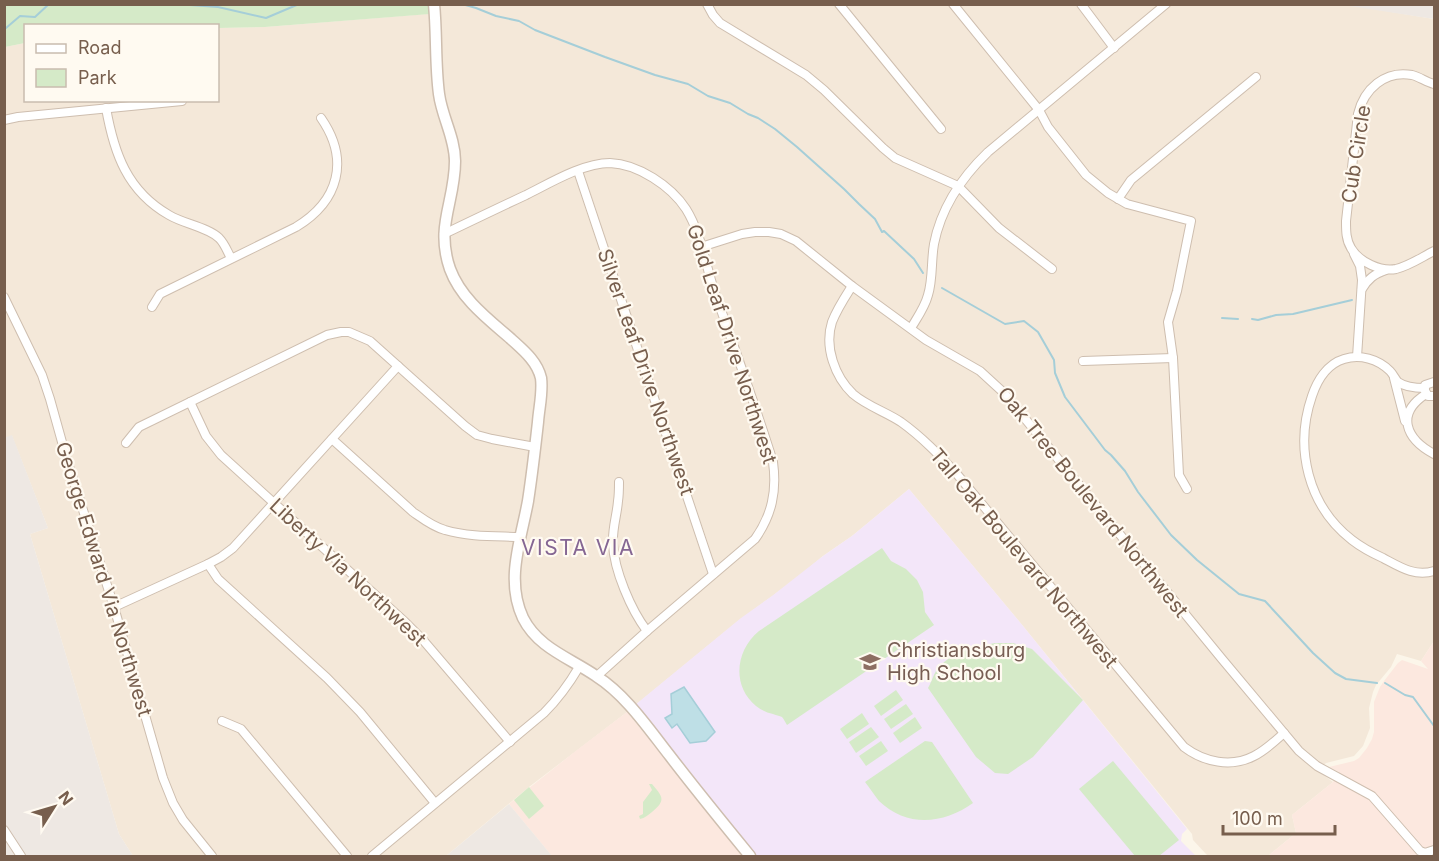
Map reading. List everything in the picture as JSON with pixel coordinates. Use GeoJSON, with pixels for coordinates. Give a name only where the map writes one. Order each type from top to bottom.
{"type":"FeatureCollection","features":[{"type":"Feature","properties":{"kind":"street"},"geometry":{"type":"LineString","coordinates":[[434,4],[439,97],[455,160],[445,218],[446,255],[457,284],[476,308],[529,355],[541,378],[528,502],[514,572],[519,606],[524,619],[541,641],[553,651],[597,676],[626,703],[750,856]]}},
{"type":"Feature","properties":{"kind":"street"},"geometry":{"type":"LineString","coordinates":[[707,4],[712,15],[720,23],[797,69],[814,82],[895,158],[958,186],[999,228],[1052,269]]}},
{"type":"Feature","properties":{"kind":"street"},"geometry":{"type":"LineString","coordinates":[[838,4],[940,129]]}},
{"type":"Feature","properties":{"kind":"street"},"geometry":{"type":"LineString","coordinates":[[953,4],[1039,110],[1048,127],[1086,175],[1108,193],[1127,204],[1191,221],[1177,291],[1167,322],[1173,358],[1179,475],[1187,489]]}},
{"type":"Feature","properties":{"kind":"street"},"geometry":{"type":"LineString","coordinates":[[1082,4],[1114,48]]}},
{"type":"Feature","properties":{"kind":"street"},"geometry":{"type":"LineString","coordinates":[[911,328],[928,297],[934,244],[941,219],[958,186],[969,171],[988,152],[1166,4]]}},
{"type":"Feature","properties":{"kind":"street","name":"Cub Circle"},"geometry":{"type":"LineString","coordinates":[[1357,357],[1360,266],[1346,236],[1346,221],[1358,114],[1363,99],[1379,81],[1395,75],[1411,75],[1433,85]]}},
{"type":"Feature","properties":{"kind":"street"},"geometry":{"type":"LineString","coordinates":[[1118,199],[1131,180],[1256,77]]}},
{"type":"Feature","properties":{"kind":"street"},"geometry":{"type":"LineString","coordinates":[[4,120],[171,102]]}},
{"type":"Feature","properties":{"kind":"street"},"geometry":{"type":"LineString","coordinates":[[106,108],[110,132],[121,165],[141,193],[169,215],[219,238],[231,258]]}},
{"type":"Feature","properties":{"kind":"street"},"geometry":{"type":"LineString","coordinates":[[152,307],[160,294],[309,219],[326,201],[338,175],[338,161],[330,131],[321,118]]}},
{"type":"Feature","properties":{"kind":"street","name":"Gold Leaf Drive Northwest"},"geometry":{"type":"LineString","coordinates":[[444,234],[558,179],[594,165],[611,163],[629,167],[658,181],[674,193],[686,209],[696,229],[713,286],[770,452],[776,479],[773,498],[764,527],[755,539],[597,676]]}},
{"type":"Feature","properties":{"kind":"street","name":"Silver Leaf Drive Northwest"},"geometry":{"type":"LineString","coordinates":[[578,171],[713,574]]}},
{"type":"Feature","properties":{"kind":"street","name":"Oak Tree Boulevard Northwest"},"geometry":{"type":"LineString","coordinates":[[701,247],[742,234],[769,232],[782,234],[796,241],[852,286],[926,340],[980,371],[997,386],[1308,759],[1372,796],[1420,851],[1425,853],[1434,850]]}},
{"type":"Feature","properties":{"kind":"street"},"geometry":{"type":"LineString","coordinates":[[1352,250],[1370,264],[1386,270]]}},
{"type":"Feature","properties":{"kind":"street"},"geometry":{"type":"LineString","coordinates":[[1361,290],[1373,276],[1403,266],[1434,251]]}},
{"type":"Feature","properties":{"kind":"street","name":"Tall Oak Boulevard Northwest"},"geometry":{"type":"LineString","coordinates":[[852,286],[832,321],[830,331],[831,355],[844,385],[854,395],[910,429],[956,473],[1184,747],[1204,759],[1238,762],[1256,755],[1284,733]]}},
{"type":"Feature","properties":{"kind":"street","name":"George Edward Via Northwest"},"geometry":{"type":"LineString","coordinates":[[4,297],[42,375],[114,607],[163,778],[183,820],[212,856]]}},
{"type":"Feature","properties":{"kind":"street"},"geometry":{"type":"LineString","coordinates":[[126,443],[139,427],[327,335],[350,332],[370,341],[477,435],[535,447]]}},
{"type":"Feature","properties":{"kind":"street"},"geometry":{"type":"LineString","coordinates":[[1428,393],[1399,382],[1387,368],[1374,361],[1357,357],[1343,359],[1322,375],[1306,415],[1304,432],[1309,476],[1321,504],[1350,539],[1403,568],[1420,573],[1434,571]]}},
{"type":"Feature","properties":{"kind":"street"},"geometry":{"type":"LineString","coordinates":[[1083,361],[1173,358]]}},
{"type":"Feature","properties":{"kind":"street"},"geometry":{"type":"LineString","coordinates":[[114,607],[208,564],[233,548],[399,366]]}},
{"type":"Feature","properties":{"kind":"street"},"geometry":{"type":"LineString","coordinates":[[1393,375],[1407,424],[1415,440],[1434,454]]}},
{"type":"Feature","properties":{"kind":"street"},"geometry":{"type":"LineString","coordinates":[[1428,393],[1425,385],[1434,382]]}},
{"type":"Feature","properties":{"kind":"street"},"geometry":{"type":"LineString","coordinates":[[1407,424],[1408,413],[1413,403],[1428,393]]}},
{"type":"Feature","properties":{"kind":"street","name":"Liberty Via Northwest"},"geometry":{"type":"LineString","coordinates":[[190,402],[212,446],[417,634],[510,742]]}},
{"type":"Feature","properties":{"kind":"street"},"geometry":{"type":"LineString","coordinates":[[332,440],[426,522],[444,530],[460,533],[520,537]]}},
{"type":"Feature","properties":{"kind":"street"},"geometry":{"type":"LineString","coordinates":[[619,482],[619,501],[614,523],[613,544],[616,563],[633,608],[647,631]]}},
{"type":"Feature","properties":{"kind":"street"},"geometry":{"type":"LineString","coordinates":[[208,564],[218,579],[327,678],[360,712],[435,803]]}},
{"type":"Feature","properties":{"kind":"street"},"geometry":{"type":"LineString","coordinates":[[372,856],[544,713],[557,700],[579,667]]}},
{"type":"Feature","properties":{"kind":"street"},"geometry":{"type":"LineString","coordinates":[[222,720],[241,729],[346,856]]}},
{"type":"Feature","properties":{"kind":"street"},"geometry":{"type":"LineString","coordinates":[[4,830],[21,856]]}},
{"type":"Feature","properties":{"kind":"shaded area"},"geometry":{"type":"Polygon","coordinates":[[[1343,4],[1434,19],[1434,641],[1421,661],[1397,654],[1391,667],[1373,692],[1369,708],[1370,728],[1363,746],[1354,756],[1326,763],[1318,771],[1333,782],[1292,815],[1296,833],[1268,856],[1208,856],[1023,626],[909,489],[852,536],[738,621],[446,856],[133,856],[119,834],[30,534],[48,528],[12,436],[5,438],[5,47],[24,43],[24,102],[219,102],[219,28],[265,27],[440,13],[439,5],[1343,4]]]}},
{"type":"Feature","properties":{"kind":"shaded area"},"geometry":{"type":"Polygon","coordinates":[[[1343,5],[1434,5],[1434,19],[1343,5]]]}},
{"type":"Feature","properties":{"kind":"shaded area"},"geometry":{"type":"Polygon","coordinates":[[[12,435],[48,528],[30,534],[119,834],[133,856],[5,856],[4,438],[12,435]]]}},
{"type":"Feature","properties":{"kind":"shaded area","name":"Christiansburg High School"},"geometry":{"type":"Polygon","coordinates":[[[909,489],[1187,829],[1182,834],[1181,841],[1196,856],[757,856],[635,705],[741,618],[852,536],[909,489]]]}},
{"type":"Feature","properties":{"kind":"shaded area"},"geometry":{"type":"Polygon","coordinates":[[[1434,641],[1434,856],[1268,856],[1296,833],[1292,815],[1333,782],[1339,772],[1329,767],[1354,761],[1367,748],[1374,732],[1374,702],[1384,681],[1402,660],[1428,669],[1421,661],[1434,641]]]}},
{"type":"Feature","properties":{"kind":"shaded area"},"geometry":{"type":"Polygon","coordinates":[[[627,712],[743,856],[552,856],[509,804],[627,712]]]}},
{"type":"Feature","properties":{"kind":"shaded area"},"geometry":{"type":"Polygon","coordinates":[[[509,804],[552,856],[446,856],[509,804]]]}},
{"type":"Feature","properties":{"kind":"green space"},"geometry":{"type":"Polygon","coordinates":[[[428,4],[430,14],[265,27],[219,28],[219,24],[24,24],[24,43],[5,47],[5,5],[428,4]]]}},
{"type":"Feature","properties":{"kind":"green space"},"geometry":{"type":"Polygon","coordinates":[[[882,548],[891,561],[906,569],[917,580],[923,592],[925,612],[934,625],[787,725],[782,717],[756,706],[748,698],[740,678],[741,658],[751,639],[759,631],[882,548]]]}},
{"type":"Feature","properties":{"kind":"green space"},"geometry":{"type":"Polygon","coordinates":[[[995,643],[1013,643],[1032,649],[1083,700],[1033,757],[1008,774],[995,773],[976,757],[928,688],[936,671],[948,659],[963,651],[995,643]]]}},
{"type":"Feature","properties":{"kind":"green space"},"geometry":{"type":"Polygon","coordinates":[[[896,690],[903,700],[881,716],[874,706],[896,690]]]}},
{"type":"Feature","properties":{"kind":"green space"},"geometry":{"type":"Polygon","coordinates":[[[906,704],[913,714],[891,729],[884,719],[906,704]]]}},
{"type":"Feature","properties":{"kind":"green space"},"geometry":{"type":"Polygon","coordinates":[[[862,713],[869,724],[847,739],[840,729],[862,713]]]}},
{"type":"Feature","properties":{"kind":"green space"},"geometry":{"type":"Polygon","coordinates":[[[915,717],[922,728],[900,743],[893,733],[915,717]]]}},
{"type":"Feature","properties":{"kind":"green space"},"geometry":{"type":"Polygon","coordinates":[[[871,727],[879,737],[856,753],[849,742],[871,727]]]}},
{"type":"Feature","properties":{"kind":"green space"},"geometry":{"type":"Polygon","coordinates":[[[881,741],[888,751],[866,766],[859,756],[881,741]]]}},
{"type":"Feature","properties":{"kind":"green space"},"geometry":{"type":"Polygon","coordinates":[[[925,741],[932,742],[973,803],[938,819],[913,819],[901,816],[879,801],[865,782],[925,741]]]}},
{"type":"Feature","properties":{"kind":"green space"},"geometry":{"type":"Polygon","coordinates":[[[1113,761],[1179,840],[1159,856],[1135,856],[1079,789],[1113,761]]]}},
{"type":"Feature","properties":{"kind":"green space"},"geometry":{"type":"Polygon","coordinates":[[[649,784],[652,784],[658,792],[661,801],[657,808],[640,819],[639,816],[643,814],[643,802],[652,790],[649,784]]]}},
{"type":"Feature","properties":{"kind":"green space"},"geometry":{"type":"Polygon","coordinates":[[[529,787],[544,806],[529,819],[514,800],[529,787]]]}},
{"type":"Feature","properties":{"kind":"water"},"geometry":{"type":"Polygon","coordinates":[[[684,687],[715,732],[706,741],[690,743],[677,724],[672,728],[665,718],[672,714],[671,694],[684,687]]]}},
{"type":"Feature","properties":{"kind":"waterway"},"geometry":{"type":"LineString","coordinates":[[4,28],[20,16],[35,17],[49,4]]}},
{"type":"Feature","properties":{"kind":"waterway"},"geometry":{"type":"LineString","coordinates":[[176,4],[218,7],[266,18],[299,4]]}},
{"type":"Feature","properties":{"kind":"waterway"},"geometry":{"type":"LineString","coordinates":[[313,4],[349,4]]}},
{"type":"Feature","properties":{"kind":"waterway"},"geometry":{"type":"LineString","coordinates":[[462,4],[519,21],[535,30],[605,57],[688,84],[708,96],[730,103],[758,118],[797,147],[844,189],[875,219],[882,232],[884,231],[914,259],[923,273]]}},
{"type":"Feature","properties":{"kind":"waterway"},"geometry":{"type":"LineString","coordinates":[[942,288],[1005,324],[1024,321],[1038,332],[1054,360],[1055,373],[1065,397],[1105,450],[1125,471],[1171,535],[1197,560],[1239,594],[1265,601],[1313,653],[1335,673],[1346,679],[1377,683]]}},
{"type":"Feature","properties":{"kind":"waterway"},"geometry":{"type":"LineString","coordinates":[[1252,319],[1293,314],[1352,300]]}},
{"type":"Feature","properties":{"kind":"waterway"},"geometry":{"type":"LineString","coordinates":[[1222,318],[1238,319]]}},
{"type":"Feature","properties":{"kind":"waterway"},"geometry":{"type":"LineString","coordinates":[[1385,683],[1413,697],[1434,726]]}},
{"type":"Feature","properties":{"kind":"place","name":"Christiansburg High School"},"geometry":{"type":"Point","coordinates":[870,662]}},
{"type":"Feature","properties":{"kind":"district","name":"VISTA VIA"},"geometry":{"type":"Point","coordinates":[578,548]}}]}
